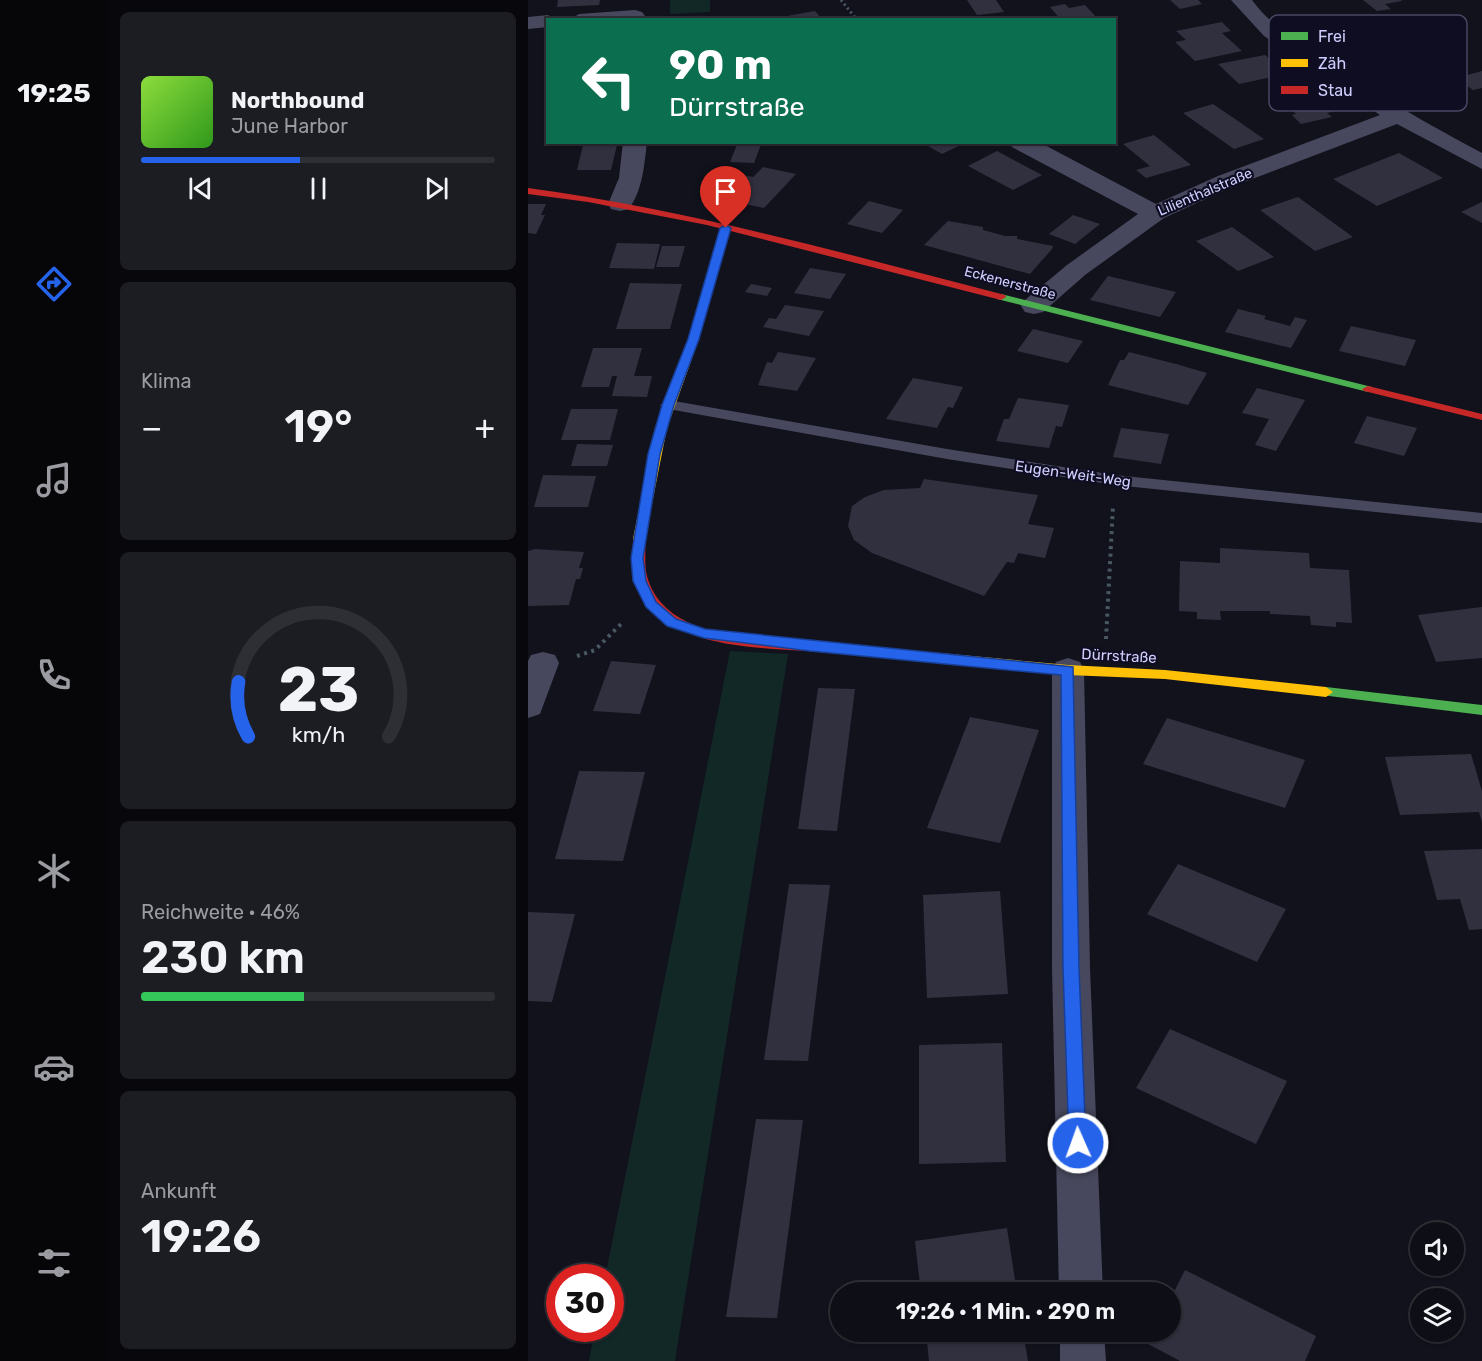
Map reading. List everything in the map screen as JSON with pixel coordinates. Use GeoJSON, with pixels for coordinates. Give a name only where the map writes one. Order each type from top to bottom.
{"type":"FeatureCollection","features":[{"type":"Feature","properties":{"kind":"street"},"geometry":{"type":"LineString","coordinates":[[1241,0],[1256,19],[1269,30]]}},
{"type":"Feature","properties":{"kind":"street"},"geometry":{"type":"LineString","coordinates":[[593,18],[635,12]]}},
{"type":"Feature","properties":{"kind":"street"},"geometry":{"type":"LineString","coordinates":[[528,23],[546,21]]}},
{"type":"Feature","properties":{"kind":"street"},"geometry":{"type":"LineString","coordinates":[[1390,111],[1482,162]]}},
{"type":"Feature","properties":{"kind":"street","name":"Lilienthalstraße"},"geometry":{"type":"LineString","coordinates":[[1034,306],[1076,270],[1155,213],[1216,185],[1398,116]]}},
{"type":"Feature","properties":{"kind":"street"},"geometry":{"type":"LineString","coordinates":[[620,204],[631,178],[635,144]]}},
{"type":"Feature","properties":{"kind":"street"},"geometry":{"type":"LineString","coordinates":[[1024,144],[1155,213]]}},
{"type":"Feature","properties":{"kind":"street","name":"Eckenerstraße"},"geometry":{"type":"LineString","coordinates":[[528,191],[620,204],[726,228],[1172,342],[1482,417]]}},
{"type":"Feature","properties":{"kind":"street","name":"Dürrstraße"},"geometry":{"type":"LineString","coordinates":[[726,228],[694,339],[668,405],[649,478],[637,558],[640,581],[651,604],[672,623],[704,634],[729,638],[1086,670],[1482,710]]}},
{"type":"Feature","properties":{"kind":"street"},"geometry":{"type":"LineString","coordinates":[[528,706],[543,663]]}},
{"type":"Feature","properties":{"kind":"street"},"geometry":{"type":"LineString","coordinates":[[1082,1282],[1071,968],[1086,670]]}},
{"type":"Feature","properties":{"kind":"street"},"geometry":{"type":"LineString","coordinates":[[1082,1342],[1083,1361]]}},
{"type":"Feature","properties":{"kind":"lane","name":"Eugen-Weit-Weg"},"geometry":{"type":"LineString","coordinates":[[668,405],[947,454],[1115,480],[1482,518]]}},
{"type":"Feature","properties":{"kind":"path"},"geometry":{"type":"LineString","coordinates":[[841,0],[855,18]]}},
{"type":"Feature","properties":{"kind":"path"},"geometry":{"type":"LineString","coordinates":[[1086,670],[1115,480]]}},
{"type":"Feature","properties":{"kind":"path"},"geometry":{"type":"LineString","coordinates":[[543,663],[595,650],[628,616],[651,604]]}},
{"type":"Feature","properties":{"kind":"green space"},"geometry":{"type":"Polygon","coordinates":[[[670,0],[710,0],[710,12],[670,14],[670,0]]]}},
{"type":"Feature","properties":{"kind":"green space"},"geometry":{"type":"Polygon","coordinates":[[[730,651],[788,654],[675,1361],[589,1361],[593,1342],[624,1342],[624,1264],[608,1264],[730,651]]]}},
{"type":"Feature","properties":{"kind":"building"},"geometry":{"type":"Polygon","coordinates":[[[558,0],[600,0],[599,5],[557,7],[558,0]]]}},
{"type":"Feature","properties":{"kind":"building"},"geometry":{"type":"Polygon","coordinates":[[[967,0],[996,0],[1004,12],[977,15],[967,0]]]}},
{"type":"Feature","properties":{"kind":"building"},"geometry":{"type":"Polygon","coordinates":[[[1170,0],[1198,0],[1202,4],[1180,9],[1170,0]]]}},
{"type":"Feature","properties":{"kind":"building"},"geometry":{"type":"Polygon","coordinates":[[[1363,0],[1402,1],[1385,4],[1391,9],[1377,11],[1363,0]]]}},
{"type":"Feature","properties":{"kind":"building"},"geometry":{"type":"Polygon","coordinates":[[[1065,4],[1069,8],[1085,5],[1097,18],[1059,18],[1050,7],[1065,4]]]}},
{"type":"Feature","properties":{"kind":"building"},"geometry":{"type":"Polygon","coordinates":[[[815,11],[821,18],[776,18],[815,11]]]}},
{"type":"Feature","properties":{"kind":"building"},"geometry":{"type":"Polygon","coordinates":[[[1222,22],[1231,31],[1222,33],[1242,51],[1195,61],[1175,42],[1186,40],[1176,31],[1222,22]]]}},
{"type":"Feature","properties":{"kind":"building"},"geometry":{"type":"Polygon","coordinates":[[[1265,55],[1269,59],[1269,78],[1239,84],[1218,64],[1265,55]]]}},
{"type":"Feature","properties":{"kind":"building"},"geometry":{"type":"Polygon","coordinates":[[[1482,71],[1482,88],[1473,90],[1467,86],[1467,75],[1482,71]]]}},
{"type":"Feature","properties":{"kind":"building"},"geometry":{"type":"Polygon","coordinates":[[[1213,104],[1264,139],[1234,149],[1183,113],[1213,104]]]}},
{"type":"Feature","properties":{"kind":"building"},"geometry":{"type":"Polygon","coordinates":[[[1293,111],[1336,111],[1327,113],[1332,117],[1301,124],[1292,115],[1296,114],[1293,111]]]}},
{"type":"Feature","properties":{"kind":"building"},"geometry":{"type":"Polygon","coordinates":[[[1154,135],[1191,165],[1146,178],[1136,170],[1150,166],[1123,144],[1154,135]]]}},
{"type":"Feature","properties":{"kind":"building"},"geometry":{"type":"Polygon","coordinates":[[[737,144],[761,144],[754,163],[730,162],[737,144]]]}},
{"type":"Feature","properties":{"kind":"building"},"geometry":{"type":"Polygon","coordinates":[[[924,144],[963,144],[942,154],[924,144]]]}},
{"type":"Feature","properties":{"kind":"building"},"geometry":{"type":"Polygon","coordinates":[[[583,145],[617,145],[611,170],[577,170],[583,145]]]}},
{"type":"Feature","properties":{"kind":"building"},"geometry":{"type":"Polygon","coordinates":[[[997,151],[1042,175],[1013,190],[968,166],[997,151]]]}},
{"type":"Feature","properties":{"kind":"building"},"geometry":{"type":"Polygon","coordinates":[[[1399,153],[1443,178],[1377,206],[1333,179],[1399,153]]]}},
{"type":"Feature","properties":{"kind":"building"},"geometry":{"type":"Polygon","coordinates":[[[763,167],[796,174],[764,208],[730,201],[733,197],[718,194],[738,174],[753,177],[763,167]]]}},
{"type":"Feature","properties":{"kind":"building"},"geometry":{"type":"Polygon","coordinates":[[[1298,197],[1353,237],[1315,251],[1260,210],[1298,197]]]}},
{"type":"Feature","properties":{"kind":"building"},"geometry":{"type":"Polygon","coordinates":[[[869,201],[903,210],[882,233],[847,224],[869,201]]]}},
{"type":"Feature","properties":{"kind":"building"},"geometry":{"type":"Polygon","coordinates":[[[1482,202],[1482,223],[1461,212],[1482,202]]]}},
{"type":"Feature","properties":{"kind":"building"},"geometry":{"type":"Polygon","coordinates":[[[528,204],[546,204],[541,215],[545,215],[536,234],[528,233],[528,204]]]}},
{"type":"Feature","properties":{"kind":"building"},"geometry":{"type":"Polygon","coordinates":[[[1073,215],[1100,224],[1075,244],[1049,234],[1073,215]]]}},
{"type":"Feature","properties":{"kind":"building"},"geometry":{"type":"Polygon","coordinates":[[[948,221],[983,227],[983,230],[1005,236],[1017,236],[1017,239],[1053,246],[1030,274],[924,245],[948,221]]]}},
{"type":"Feature","properties":{"kind":"building"},"geometry":{"type":"Polygon","coordinates":[[[1232,227],[1274,257],[1238,271],[1196,241],[1232,227]]]}},
{"type":"Feature","properties":{"kind":"building"},"geometry":{"type":"Polygon","coordinates":[[[617,243],[660,244],[654,269],[609,268],[617,243]]]}},
{"type":"Feature","properties":{"kind":"building"},"geometry":{"type":"Polygon","coordinates":[[[662,246],[685,246],[679,267],[656,267],[662,246]]]}},
{"type":"Feature","properties":{"kind":"building"},"geometry":{"type":"Polygon","coordinates":[[[810,268],[846,274],[830,299],[794,293],[810,268]]]}},
{"type":"Feature","properties":{"kind":"building"},"geometry":{"type":"Polygon","coordinates":[[[1108,276],[1176,292],[1160,317],[1090,300],[1108,276]]]}},
{"type":"Feature","properties":{"kind":"building"},"geometry":{"type":"Polygon","coordinates":[[[630,283],[682,284],[670,329],[616,329],[630,283]]]}},
{"type":"Feature","properties":{"kind":"building"},"geometry":{"type":"Polygon","coordinates":[[[751,284],[772,288],[767,296],[745,292],[751,284]]]}},
{"type":"Feature","properties":{"kind":"building"},"geometry":{"type":"Polygon","coordinates":[[[785,305],[824,311],[809,336],[763,327],[769,318],[776,319],[785,305]]]}},
{"type":"Feature","properties":{"kind":"building"},"geometry":{"type":"Polygon","coordinates":[[[1238,309],[1266,316],[1264,319],[1290,326],[1295,317],[1307,320],[1291,348],[1225,332],[1238,309]]]}},
{"type":"Feature","properties":{"kind":"building"},"geometry":{"type":"Polygon","coordinates":[[[1351,326],[1416,340],[1405,366],[1339,351],[1351,326]]]}},
{"type":"Feature","properties":{"kind":"building"},"geometry":{"type":"Polygon","coordinates":[[[1033,329],[1083,341],[1068,363],[1017,351],[1033,329]]]}},
{"type":"Feature","properties":{"kind":"building"},"geometry":{"type":"Polygon","coordinates":[[[593,348],[642,348],[634,376],[652,376],[647,397],[612,396],[617,376],[612,376],[609,387],[581,387],[593,348]]]}},
{"type":"Feature","properties":{"kind":"building"},"geometry":{"type":"Polygon","coordinates":[[[778,352],[816,358],[797,391],[758,385],[767,362],[772,363],[778,352]]]}},
{"type":"Feature","properties":{"kind":"building"},"geometry":{"type":"Polygon","coordinates":[[[1129,352],[1207,373],[1188,405],[1108,385],[1120,360],[1124,360],[1129,352]]]}},
{"type":"Feature","properties":{"kind":"building"},"geometry":{"type":"Polygon","coordinates":[[[913,378],[963,387],[953,408],[948,407],[937,428],[886,419],[913,378]]]}},
{"type":"Feature","properties":{"kind":"building"},"geometry":{"type":"Polygon","coordinates":[[[1257,388],[1305,400],[1276,451],[1255,445],[1269,419],[1242,413],[1257,388]]]}},
{"type":"Feature","properties":{"kind":"building"},"geometry":{"type":"Polygon","coordinates":[[[1018,398],[1069,405],[1062,427],[1056,426],[1049,448],[996,441],[1004,419],[1009,419],[1018,398]]]}},
{"type":"Feature","properties":{"kind":"building"},"geometry":{"type":"Polygon","coordinates":[[[571,409],[618,409],[610,440],[561,440],[571,409]]]}},
{"type":"Feature","properties":{"kind":"building"},"geometry":{"type":"Polygon","coordinates":[[[1367,416],[1417,428],[1404,456],[1354,443],[1367,416]]]}},
{"type":"Feature","properties":{"kind":"building"},"geometry":{"type":"Polygon","coordinates":[[[1121,428],[1169,434],[1161,464],[1113,457],[1121,428]]]}},
{"type":"Feature","properties":{"kind":"building"},"geometry":{"type":"Polygon","coordinates":[[[577,444],[613,445],[607,466],[571,466],[577,444]]]}},
{"type":"Feature","properties":{"kind":"building"},"geometry":{"type":"Polygon","coordinates":[[[543,475],[596,476],[588,507],[534,507],[543,475]]]}},
{"type":"Feature","properties":{"kind":"building"},"geometry":{"type":"Polygon","coordinates":[[[924,479],[1038,495],[1028,524],[1054,528],[1045,558],[1018,553],[1014,563],[1007,562],[984,596],[872,553],[854,540],[848,526],[852,506],[865,497],[884,490],[920,488],[924,479]]]}},
{"type":"Feature","properties":{"kind":"building"},"geometry":{"type":"Polygon","coordinates":[[[1220,548],[1309,553],[1310,568],[1349,570],[1352,623],[1336,622],[1336,627],[1311,625],[1310,616],[1270,614],[1270,611],[1220,611],[1221,620],[1197,619],[1197,612],[1179,611],[1180,561],[1220,563],[1220,548]]]}},
{"type":"Feature","properties":{"kind":"building"},"geometry":{"type":"Polygon","coordinates":[[[535,549],[584,552],[579,568],[583,568],[580,579],[576,579],[569,605],[528,606],[528,551],[535,549]]]}},
{"type":"Feature","properties":{"kind":"building"},"geometry":{"type":"Polygon","coordinates":[[[1482,607],[1482,658],[1436,662],[1418,615],[1482,607]]]}},
{"type":"Feature","properties":{"kind":"building"},"geometry":{"type":"Polygon","coordinates":[[[611,661],[656,665],[640,714],[593,711],[611,661]]]}},
{"type":"Feature","properties":{"kind":"building"},"geometry":{"type":"Polygon","coordinates":[[[818,688],[855,689],[837,831],[798,829],[818,688]]]}},
{"type":"Feature","properties":{"kind":"building"},"geometry":{"type":"Polygon","coordinates":[[[970,717],[1039,730],[1000,843],[927,828],[970,717]]]}},
{"type":"Feature","properties":{"kind":"building"},"geometry":{"type":"Polygon","coordinates":[[[1167,718],[1305,760],[1285,808],[1143,764],[1167,718]]]}},
{"type":"Feature","properties":{"kind":"building"},"geometry":{"type":"Polygon","coordinates":[[[1471,754],[1482,791],[1482,822],[1479,812],[1400,815],[1385,757],[1471,754]]]}},
{"type":"Feature","properties":{"kind":"building"},"geometry":{"type":"Polygon","coordinates":[[[579,771],[645,772],[623,861],[555,859],[579,771]]]}},
{"type":"Feature","properties":{"kind":"building"},"geometry":{"type":"Polygon","coordinates":[[[1482,849],[1482,929],[1469,930],[1460,899],[1437,900],[1424,851],[1482,849]]]}},
{"type":"Feature","properties":{"kind":"building"},"geometry":{"type":"Polygon","coordinates":[[[1178,864],[1286,909],[1257,962],[1147,914],[1178,864]]]}},
{"type":"Feature","properties":{"kind":"building"},"geometry":{"type":"Polygon","coordinates":[[[789,884],[830,885],[808,1061],[764,1060],[789,884]]]}},
{"type":"Feature","properties":{"kind":"building"},"geometry":{"type":"Polygon","coordinates":[[[1000,891],[1008,994],[927,998],[923,895],[1000,891]]]}},
{"type":"Feature","properties":{"kind":"building"},"geometry":{"type":"Polygon","coordinates":[[[528,912],[575,914],[552,1002],[528,1001],[528,912]]]}},
{"type":"Feature","properties":{"kind":"building"},"geometry":{"type":"Polygon","coordinates":[[[1170,1029],[1287,1081],[1256,1144],[1136,1088],[1170,1029]]]}},
{"type":"Feature","properties":{"kind":"building"},"geometry":{"type":"Polygon","coordinates":[[[1002,1043],[1006,1162],[919,1164],[919,1045],[1002,1043]]]}},
{"type":"Feature","properties":{"kind":"building"},"geometry":{"type":"Polygon","coordinates":[[[756,1119],[803,1120],[777,1318],[726,1317],[756,1119]]]}},
{"type":"Feature","properties":{"kind":"building"},"geometry":{"type":"Polygon","coordinates":[[[1007,1228],[1015,1282],[920,1282],[915,1241],[1007,1228]]]}},
{"type":"Feature","properties":{"kind":"building"},"geometry":{"type":"Polygon","coordinates":[[[1185,1270],[1316,1336],[1305,1361],[1180,1361],[1148,1344],[1149,1342],[1181,1342],[1181,1282],[1179,1282],[1185,1270]]]}},
{"type":"Feature","properties":{"kind":"building"},"geometry":{"type":"Polygon","coordinates":[[[927,1342],[1025,1342],[1028,1361],[929,1361],[927,1342]]]}},
{"type":"Feature","properties":{"kind":"traffic: fast"},"geometry":{"type":"LineString","coordinates":[[1001,297],[1368,389]]}},
{"type":"Feature","properties":{"kind":"traffic: fast"},"geometry":{"type":"LineString","coordinates":[[1326,692],[1482,710]]}},
{"type":"Feature","properties":{"kind":"traffic: slow"},"geometry":{"type":"LineString","coordinates":[[639,539],[661,428],[694,339],[726,228]]}},
{"type":"Feature","properties":{"kind":"traffic: slow"},"geometry":{"type":"LineString","coordinates":[[820,647],[1068,670],[1165,675],[1326,692]]}},
{"type":"Feature","properties":{"kind":"traffic: jam"},"geometry":{"type":"LineString","coordinates":[[528,191],[588,199],[707,222],[1001,297]]}},
{"type":"Feature","properties":{"kind":"traffic: jam"},"geometry":{"type":"LineString","coordinates":[[1368,389],[1482,417]]}},
{"type":"Feature","properties":{"kind":"traffic: jam"},"geometry":{"type":"LineString","coordinates":[[639,539],[640,575],[652,601],[671,619],[696,631],[726,638],[820,647]]}},
{"type":"Feature","properties":{"kind":"route"},"geometry":{"type":"LineString","coordinates":[[726,228],[694,339],[668,405],[654,454],[641,521],[637,558],[637,569],[644,592],[659,613],[672,623],[704,634],[810,647],[1068,670],[1071,968],[1078,1143]]}}]}
